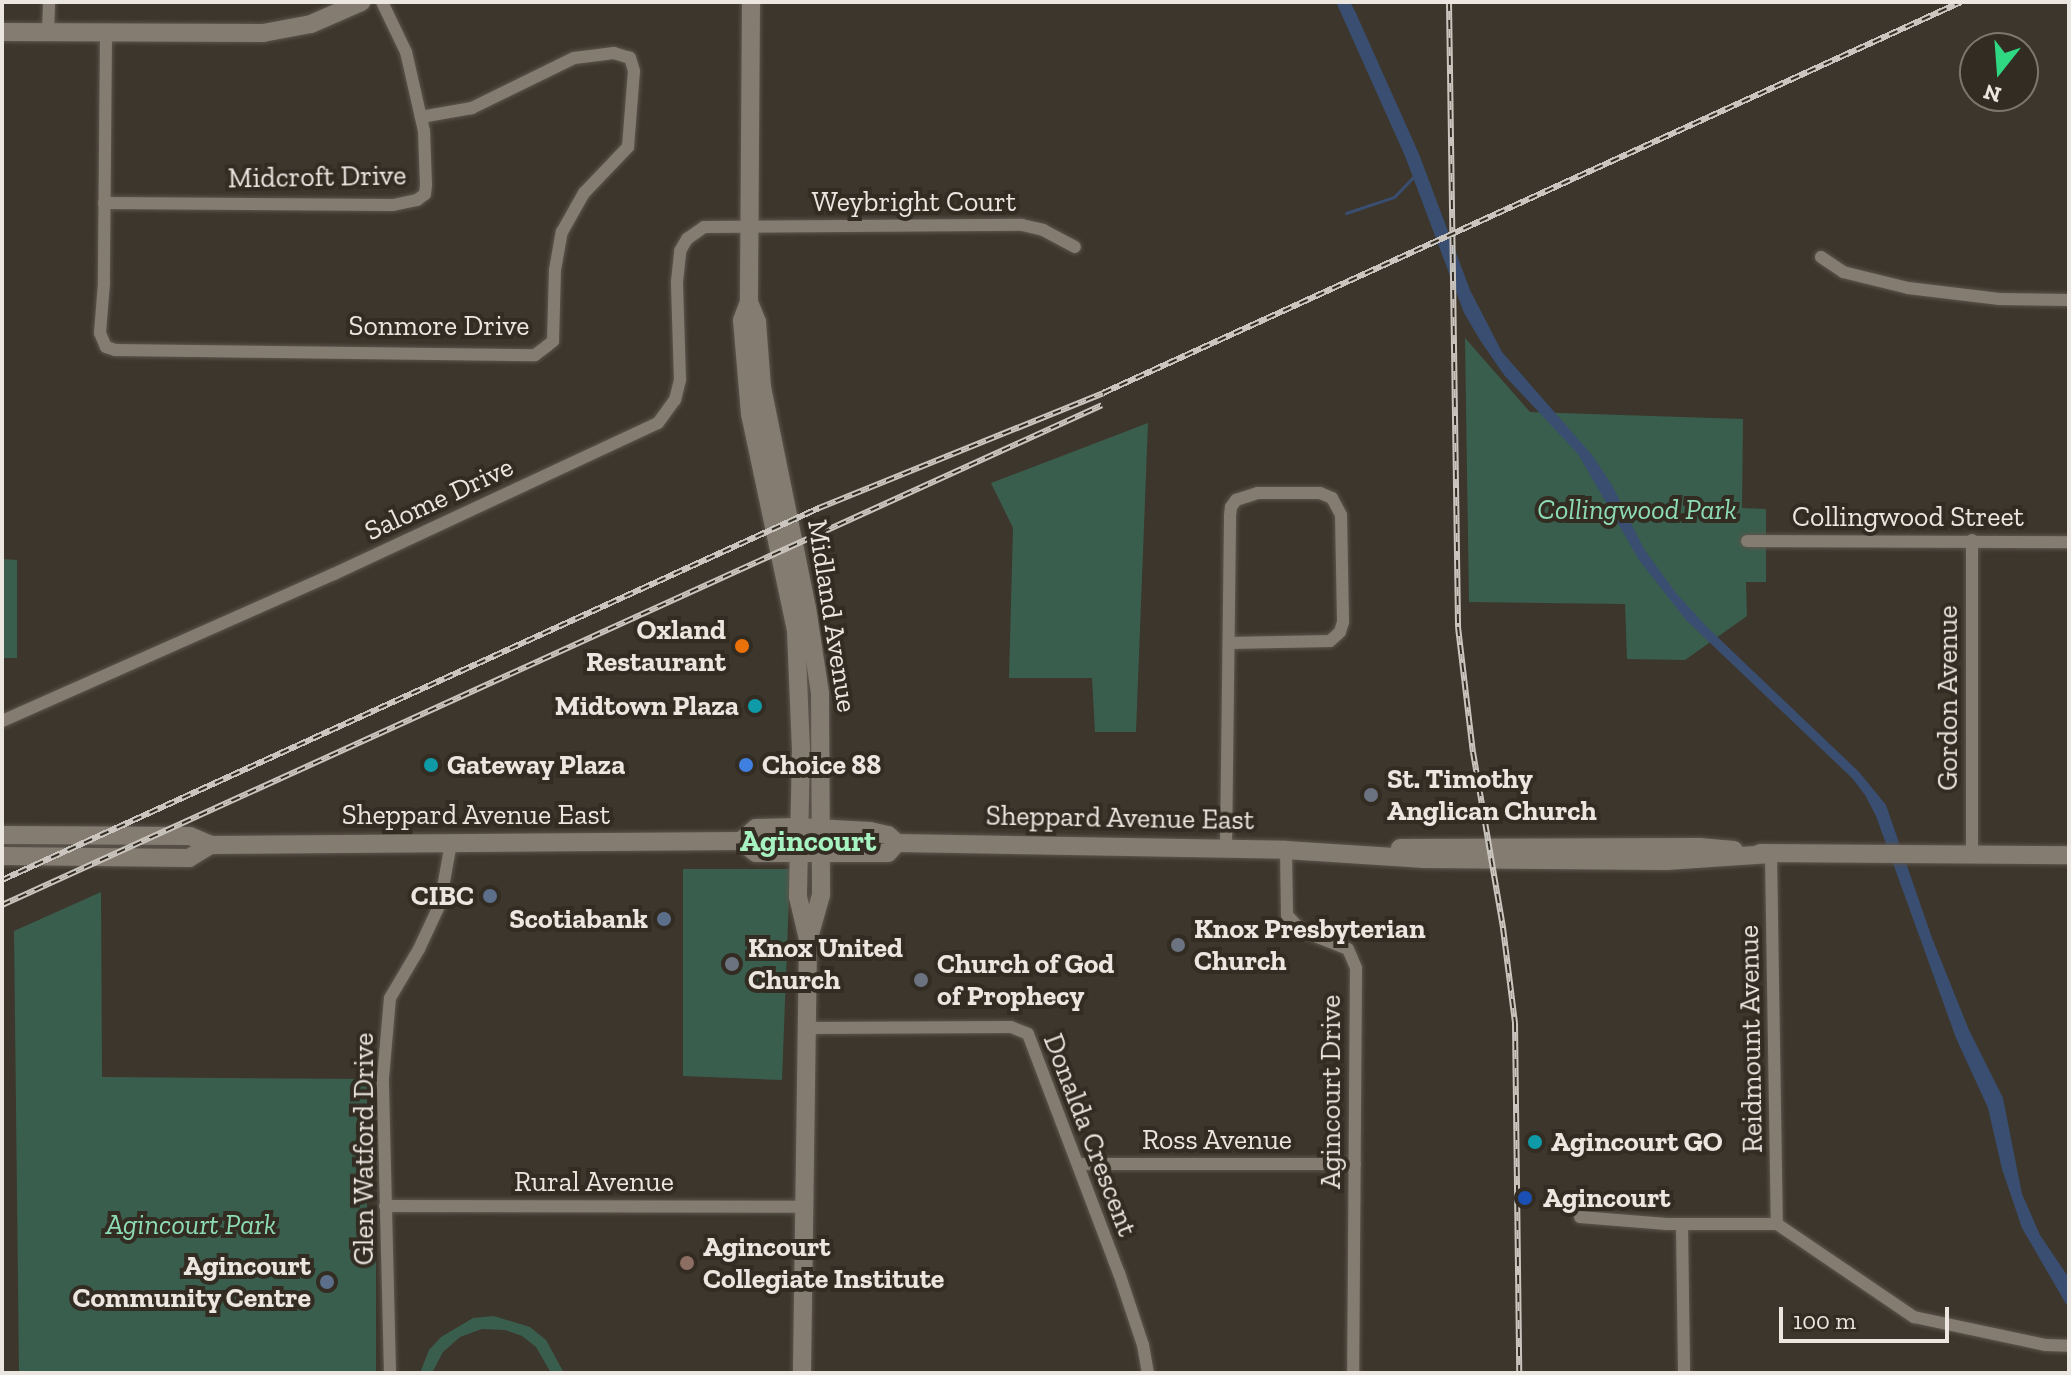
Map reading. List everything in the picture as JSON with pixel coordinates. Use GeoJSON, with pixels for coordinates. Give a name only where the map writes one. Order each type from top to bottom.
{"type":"FeatureCollection","features":[{"type":"Feature","properties":{"kind":"main road"},"geometry":{"type":"LineString","coordinates":[[2,32],[263,33],[311,24],[361,2]]}},
{"type":"Feature","properties":{"kind":"main road","name":"Midland Avenue"},"geometry":{"type":"LineString","coordinates":[[751,2],[749,302],[742,320],[750,414],[796,631],[800,674],[796,852],[798,897],[808,941],[802,1373]]}},
{"type":"Feature","properties":{"kind":"main road","name":"Midland Avenue"},"geometry":{"type":"LineString","coordinates":[[749,302],[757,322],[762,387],[807,608],[820,693],[821,895],[808,941]]}},
{"type":"Feature","properties":{"kind":"main road","name":"Sheppard Avenue East"},"geometry":{"type":"LineString","coordinates":[[741,841],[756,828],[797,827],[870,831],[888,835],[897,843],[1286,850],[1425,859],[1666,861],[1771,854],[2069,855]]}},
{"type":"Feature","properties":{"kind":"main road","name":"Sheppard Avenue East"},"geometry":{"type":"LineString","coordinates":[[2,835],[190,836],[211,845],[741,841],[756,853],[888,853],[897,843]]}},
{"type":"Feature","properties":{"kind":"main road","name":"Sheppard Avenue East"},"geometry":{"type":"LineString","coordinates":[[2,856],[189,858],[211,845]]}},
{"type":"Feature","properties":{"kind":"street"},"geometry":{"type":"LineString","coordinates":[[48,33],[49,2]]}},
{"type":"Feature","properties":{"kind":"street","name":"Midcroft Drive"},"geometry":{"type":"LineString","coordinates":[[104,203],[409,205],[425,194],[427,173],[421,117],[400,35],[382,2]]}},
{"type":"Feature","properties":{"kind":"street","name":"Sonmore Drive"},"geometry":{"type":"LineString","coordinates":[[106,34],[100,333],[106,347],[128,351],[535,355],[553,341],[556,255],[568,218],[593,182],[628,147],[632,117],[632,63],[624,55],[614,53],[574,58],[472,108],[421,117]]}},
{"type":"Feature","properties":{"kind":"street","name":"Salome Drive"},"geometry":{"type":"LineString","coordinates":[[2,721],[334,574],[658,423],[675,400],[680,380],[677,282],[682,245],[695,232],[710,225],[749,226]]}},
{"type":"Feature","properties":{"kind":"street","name":"Weybright Court"},"geometry":{"type":"LineString","coordinates":[[749,226],[1022,225],[1052,234],[1075,247]]}},
{"type":"Feature","properties":{"kind":"street"},"geometry":{"type":"LineString","coordinates":[[1821,257],[1843,272],[1897,286],[1999,299],[2069,300]]}},
{"type":"Feature","properties":{"kind":"street"},"geometry":{"type":"LineString","coordinates":[[1226,849],[1230,516],[1236,500],[1257,493],[1320,493],[1332,498],[1341,515],[1343,622],[1340,632],[1330,641],[1229,643]]}},
{"type":"Feature","properties":{"kind":"street","name":"Gordon Avenue"},"geometry":{"type":"LineString","coordinates":[[1972,540],[1972,856]]}},
{"type":"Feature","properties":{"kind":"street","name":"Collingwood Street"},"geometry":{"type":"LineString","coordinates":[[1747,541],[2069,542]]}},
{"type":"Feature","properties":{"kind":"street","name":"Glen Watford Drive"},"geometry":{"type":"LineString","coordinates":[[390,1373],[383,1078],[390,998],[440,904],[451,843]]}},
{"type":"Feature","properties":{"kind":"street","name":"Agincourt Drive"},"geometry":{"type":"LineString","coordinates":[[1286,850],[1287,915],[1302,931],[1348,949],[1356,968],[1353,1373]]}},
{"type":"Feature","properties":{"kind":"street","name":"Reidmount Avenue"},"geometry":{"type":"LineString","coordinates":[[1771,854],[1777,1224]]}},
{"type":"Feature","properties":{"kind":"street","name":"Donalda Crescent"},"geometry":{"type":"LineString","coordinates":[[806,1028],[1011,1027],[1024,1031],[1031,1041],[1078,1164],[1143,1345],[1148,1373]]}},
{"type":"Feature","properties":{"kind":"street","name":"Ross Avenue"},"geometry":{"type":"LineString","coordinates":[[1078,1164],[1355,1164]]}},
{"type":"Feature","properties":{"kind":"street","name":"Rural Avenue"},"geometry":{"type":"LineString","coordinates":[[385,1206],[802,1207]]}},
{"type":"Feature","properties":{"kind":"street"},"geometry":{"type":"LineString","coordinates":[[1580,1217],[1682,1225],[1777,1224],[1914,1317],[2046,1345],[2069,1346]]}},
{"type":"Feature","properties":{"kind":"street"},"geometry":{"type":"LineString","coordinates":[[1682,1225],[1684,1373]]}},
{"type":"Feature","properties":{"kind":"green space","name":"Collingwood Park"},"geometry":{"type":"Polygon","coordinates":[[[1465,338],[1530,412],[1743,419],[1742,508],[1766,509],[1766,582],[1746,582],[1747,616],[1685,660],[1627,659],[1625,604],[1469,602],[1465,338]]]}},
{"type":"Feature","properties":{"kind":"green space"},"geometry":{"type":"Polygon","coordinates":[[[1148,423],[1136,732],[1095,732],[1092,678],[1009,678],[1013,528],[991,483],[1148,423]]]}},
{"type":"Feature","properties":{"kind":"green space"},"geometry":{"type":"Polygon","coordinates":[[[2,559],[17,560],[17,658],[2,658],[2,559]]]}},
{"type":"Feature","properties":{"kind":"green space"},"geometry":{"type":"Polygon","coordinates":[[[683,869],[790,869],[782,1080],[683,1076],[683,869]]]}},
{"type":"Feature","properties":{"kind":"green space","name":"Agincourt Park"},"geometry":{"type":"Polygon","coordinates":[[[101,892],[102,1077],[367,1079],[367,1233],[376,1235],[376,1373],[19,1373],[14,931],[101,892]]]}},
{"type":"Feature","properties":{"kind":"green space"},"geometry":{"type":"Polygon","coordinates":[[[494,1316],[530,1327],[546,1340],[564,1373],[551,1373],[536,1347],[522,1336],[505,1330],[482,1329],[460,1337],[443,1352],[432,1373],[420,1373],[429,1350],[441,1337],[473,1318],[494,1316]]]}},
{"type":"Feature","properties":{"kind":"water"},"geometry":{"type":"Polygon","coordinates":[[[1336,2],[1350,2],[1355,11],[1419,154],[1470,290],[1502,352],[1592,455],[1612,485],[1644,549],[1676,593],[1707,627],[1859,772],[1886,805],[1932,938],[1969,1030],[2003,1098],[2022,1194],[2040,1235],[2069,1278],[2069,1309],[2022,1228],[2002,1169],[1988,1108],[1956,1038],[1876,816],[1865,795],[1852,778],[1686,620],[1639,560],[1578,454],[1504,375],[1480,340],[1464,313],[1405,156],[1336,2]]]}},
{"type":"Feature","properties":{"kind":"waterway"},"geometry":{"type":"LineString","coordinates":[[1346,213],[1394,197],[1413,177]]}},
{"type":"Feature","properties":{"kind":"railway"},"geometry":{"type":"LineString","coordinates":[[1449,2],[1458,627],[1473,752],[1503,928],[1515,1023],[1519,1373]]}},
{"type":"Feature","properties":{"kind":"railway"},"geometry":{"type":"LineString","coordinates":[[2,880],[819,508],[1103,393],[1961,2]]}},
{"type":"Feature","properties":{"kind":"railway"},"geometry":{"type":"LineString","coordinates":[[2,905],[1102,405]]}},
{"type":"Feature","properties":{"kind":"place","name":"Oxland Restaurant"},"geometry":{"type":"Point","coordinates":[742,646]}},
{"type":"Feature","properties":{"kind":"place","name":"Midtown Plaza"},"geometry":{"type":"Point","coordinates":[755,706]}},
{"type":"Feature","properties":{"kind":"place","name":"Gateway Plaza"},"geometry":{"type":"Point","coordinates":[431,765]}},
{"type":"Feature","properties":{"kind":"place","name":"Choice 88"},"geometry":{"type":"Point","coordinates":[746,765]}},
{"type":"Feature","properties":{"kind":"place","name":"St. Timothy Anglican Church"},"geometry":{"type":"Point","coordinates":[1371,795]}},
{"type":"Feature","properties":{"kind":"place","name":"CIBC"},"geometry":{"type":"Point","coordinates":[490,896]}},
{"type":"Feature","properties":{"kind":"place","name":"Scotiabank"},"geometry":{"type":"Point","coordinates":[664,919]}},
{"type":"Feature","properties":{"kind":"place","name":"Knox Presbyterian Church"},"geometry":{"type":"Point","coordinates":[1178,945]}},
{"type":"Feature","properties":{"kind":"place","name":"Knox United Church"},"geometry":{"type":"Point","coordinates":[732,964]}},
{"type":"Feature","properties":{"kind":"place","name":"Church of God of Prophecy"},"geometry":{"type":"Point","coordinates":[921,980]}},
{"type":"Feature","properties":{"kind":"place","name":"Agincourt GO"},"geometry":{"type":"Point","coordinates":[1535,1142]}},
{"type":"Feature","properties":{"kind":"place","name":"Agincourt"},"geometry":{"type":"Point","coordinates":[1525,1198]}},
{"type":"Feature","properties":{"kind":"place","name":"Agincourt Collegiate Institute"},"geometry":{"type":"Point","coordinates":[687,1263]}},
{"type":"Feature","properties":{"kind":"place","name":"Agincourt Community Centre"},"geometry":{"type":"Point","coordinates":[327,1282]}},
{"type":"Feature","properties":{"kind":"district","name":"Agincourt"},"geometry":{"type":"Point","coordinates":[808,841]}}]}
